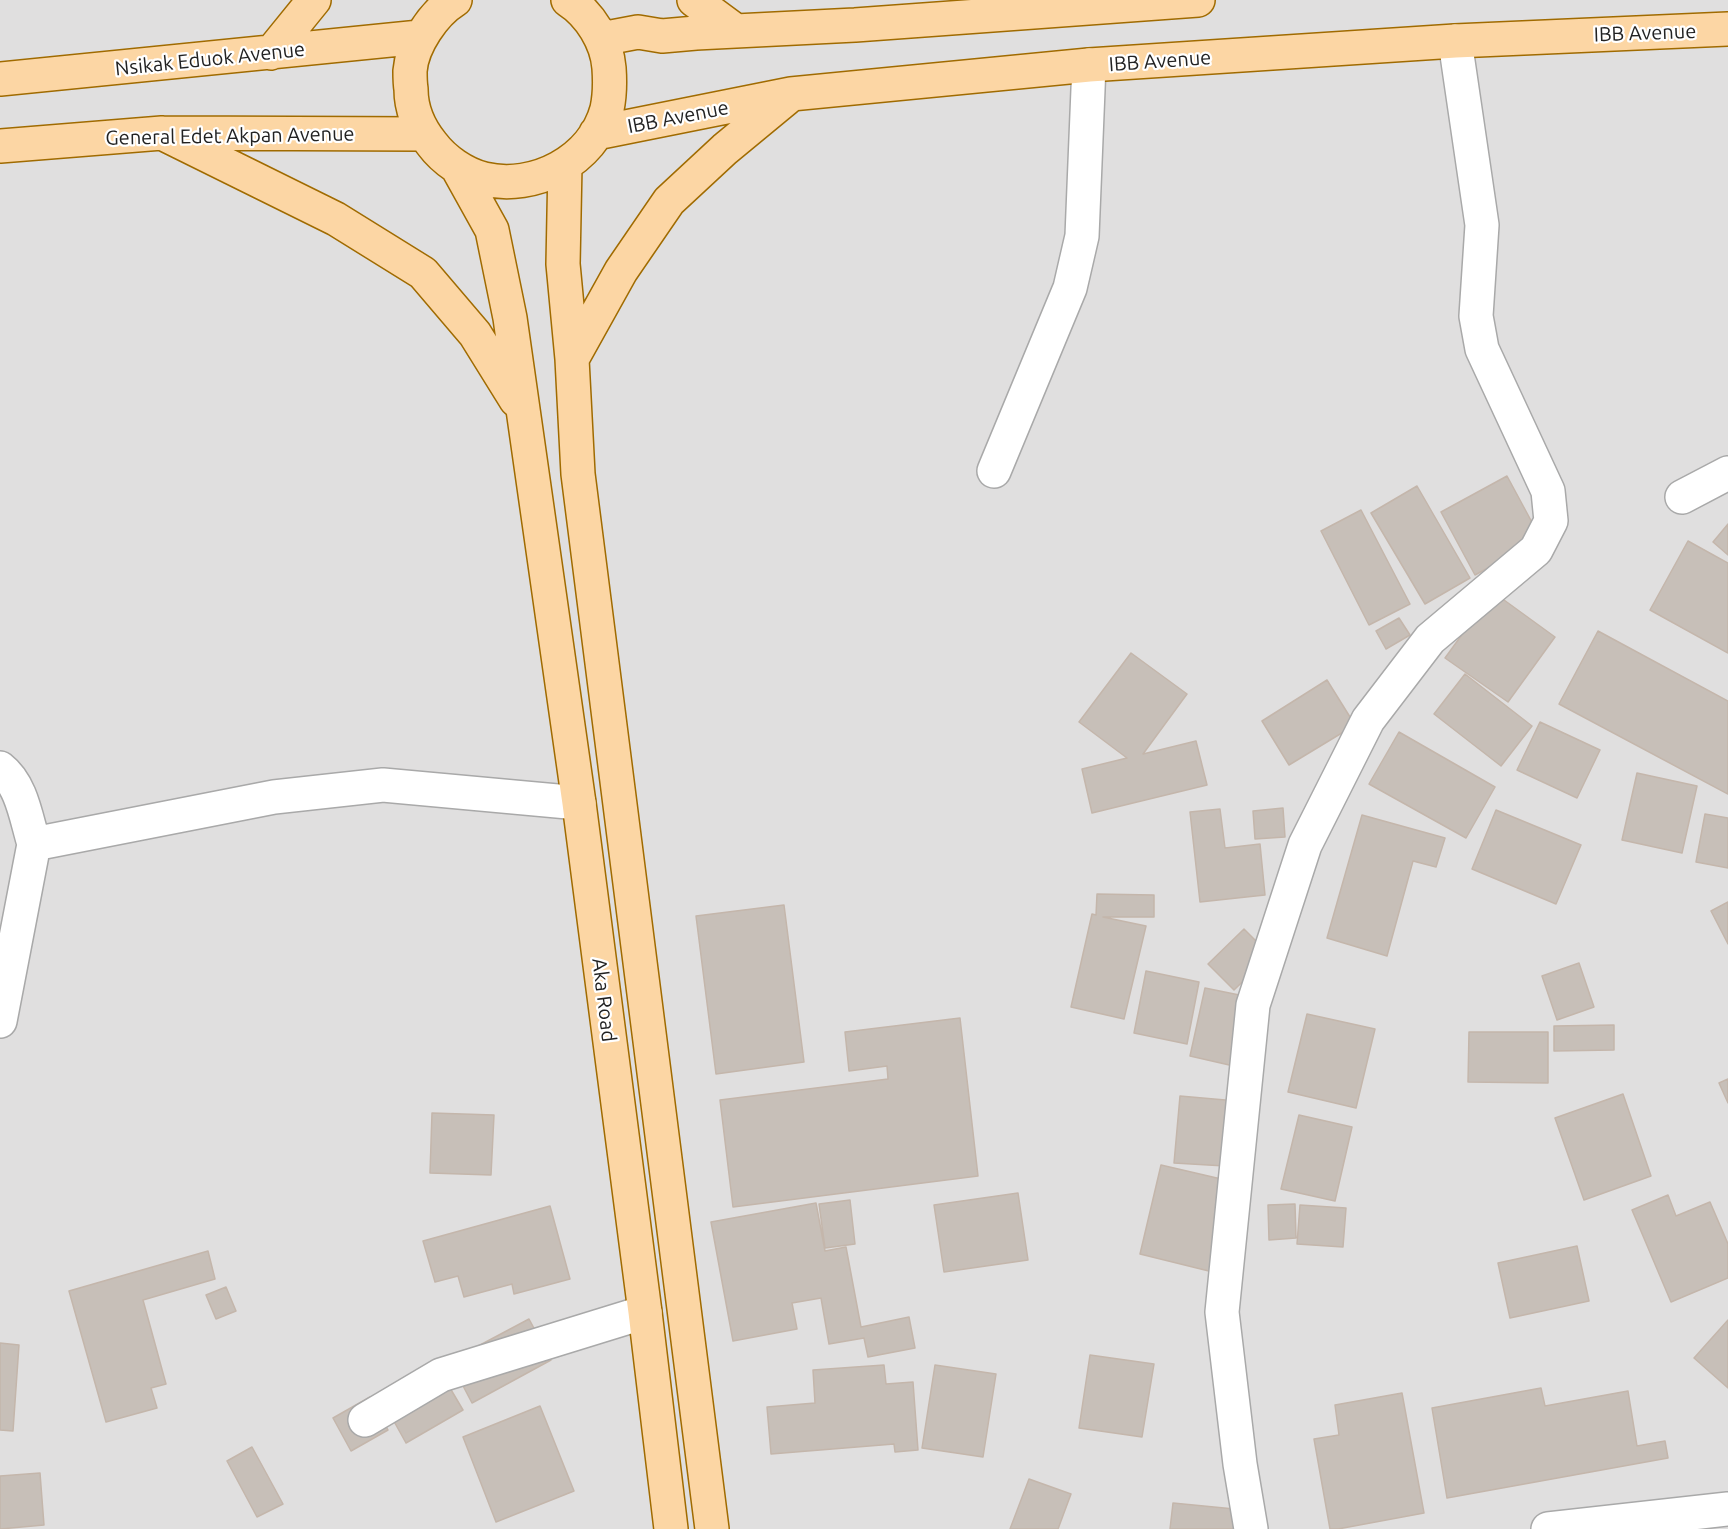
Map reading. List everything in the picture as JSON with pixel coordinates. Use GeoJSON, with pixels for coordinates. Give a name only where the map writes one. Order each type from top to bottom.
{"type":"FeatureCollection","features":[{"type":"Feature","properties":{"kind":"main road"},"geometry":{"type":"LineString","coordinates":[[271,53],[314,0]]}},
{"type":"Feature","properties":{"kind":"main road"},"geometry":{"type":"LineString","coordinates":[[449,2],[420,37],[410,69],[411,103],[424,134],[439,152],[457,167],[483,179],[511,182],[540,177],[565,165],[583,151],[596,133],[606,110],[610,86],[608,62],[601,39],[589,19],[568,0]]}},
{"type":"Feature","properties":{"kind":"main road"},"geometry":{"type":"LineString","coordinates":[[694,0],[736,31]]}},
{"type":"Feature","properties":{"kind":"main road"},"geometry":{"type":"LineString","coordinates":[[601,39],[638,32],[662,36],[855,25],[1072,5],[1198,0]]}},
{"type":"Feature","properties":{"kind":"main road","name":"IBB Avenue"},"geometry":{"type":"LineString","coordinates":[[596,133],[791,94],[1089,65],[1455,41],[1728,29]]}},
{"type":"Feature","properties":{"kind":"main road","name":"Nsikak Eduok Avenue"},"geometry":{"type":"LineString","coordinates":[[0,80],[420,37]]}},
{"type":"Feature","properties":{"kind":"main road"},"geometry":{"type":"LineString","coordinates":[[572,358],[621,271],[669,201],[725,149],[791,94]]}},
{"type":"Feature","properties":{"kind":"main road"},"geometry":{"type":"LineString","coordinates":[[162,133],[336,219],[423,273],[475,334],[523,411]]}},
{"type":"Feature","properties":{"kind":"main road","name":"General Edet Akpan Avenue"},"geometry":{"type":"LineString","coordinates":[[0,146],[162,133],[424,134]]}},
{"type":"Feature","properties":{"kind":"main road","name":"Aka Road"},"geometry":{"type":"LineString","coordinates":[[565,165],[563,264],[572,358],[578,474],[712,1529]]}},
{"type":"Feature","properties":{"kind":"main road","name":"Aka Road"},"geometry":{"type":"LineString","coordinates":[[457,167],[492,230],[510,318],[579,803],[671,1529]]}},
{"type":"Feature","properties":{"kind":"street"},"geometry":{"type":"LineString","coordinates":[[1251,1529],[1240,1464],[1222,1312],[1253,1005],[1305,845],[1368,720],[1430,639],[1536,550],[1551,521],[1548,491],[1482,349],[1476,316],[1482,225],[1455,41]]}},
{"type":"Feature","properties":{"kind":"street"},"geometry":{"type":"LineString","coordinates":[[994,471],[1070,288],[1082,236],[1089,65]]}},
{"type":"Feature","properties":{"kind":"street"},"geometry":{"type":"LineString","coordinates":[[1682,497],[1728,473]]}},
{"type":"Feature","properties":{"kind":"street"},"geometry":{"type":"LineString","coordinates":[[0,768],[17,789],[34,844],[0,1022]]}},
{"type":"Feature","properties":{"kind":"street"},"geometry":{"type":"LineString","coordinates":[[34,844],[274,797],[383,785],[579,803]]}},
{"type":"Feature","properties":{"kind":"street"},"geometry":{"type":"LineString","coordinates":[[366,1420],[441,1375],[645,1312]]}},
{"type":"Feature","properties":{"kind":"street"},"geometry":{"type":"LineString","coordinates":[[1548,1529],[1728,1509]]}},
{"type":"Feature","properties":{"kind":"shaded area"},"geometry":{"type":"Polygon","coordinates":[[[0,0],[1728,0],[1728,1529],[0,1529],[0,0]]]}},
{"type":"Feature","properties":{"kind":"building"},"geometry":{"type":"Polygon","coordinates":[[[1507,476],[1541,539],[1475,575],[1441,512],[1507,476]]]}},
{"type":"Feature","properties":{"kind":"building"},"geometry":{"type":"Polygon","coordinates":[[[1417,486],[1470,578],[1425,604],[1371,513],[1417,486]]]}},
{"type":"Feature","properties":{"kind":"building"},"geometry":{"type":"Polygon","coordinates":[[[1361,510],[1410,604],[1369,625],[1321,531],[1361,510]]]}},
{"type":"Feature","properties":{"kind":"building"},"geometry":{"type":"Polygon","coordinates":[[[1728,524],[1728,555],[1713,542],[1728,524]]]}},
{"type":"Feature","properties":{"kind":"building"},"geometry":{"type":"Polygon","coordinates":[[[1688,541],[1728,563],[1728,653],[1650,610],[1688,541]]]}},
{"type":"Feature","properties":{"kind":"building"},"geometry":{"type":"Polygon","coordinates":[[[1493,592],[1555,637],[1508,702],[1445,658],[1493,592]]]}},
{"type":"Feature","properties":{"kind":"building"},"geometry":{"type":"Polygon","coordinates":[[[1399,618],[1410,635],[1386,649],[1376,631],[1399,618]]]}},
{"type":"Feature","properties":{"kind":"building"},"geometry":{"type":"Polygon","coordinates":[[[1598,631],[1728,701],[1728,794],[1559,704],[1598,631]]]}},
{"type":"Feature","properties":{"kind":"building"},"geometry":{"type":"Polygon","coordinates":[[[1131,653],[1187,694],[1143,754],[1196,741],[1207,785],[1092,813],[1082,769],[1127,758],[1079,722],[1131,653]]]}},
{"type":"Feature","properties":{"kind":"building"},"geometry":{"type":"Polygon","coordinates":[[[1465,674],[1532,726],[1501,766],[1434,714],[1465,674]]]}},
{"type":"Feature","properties":{"kind":"building"},"geometry":{"type":"Polygon","coordinates":[[[1327,680],[1355,725],[1289,765],[1262,721],[1327,680]]]}},
{"type":"Feature","properties":{"kind":"building"},"geometry":{"type":"Polygon","coordinates":[[[1540,722],[1600,750],[1577,798],[1517,770],[1540,722]]]}},
{"type":"Feature","properties":{"kind":"building"},"geometry":{"type":"Polygon","coordinates":[[[1399,732],[1495,787],[1466,838],[1369,784],[1399,732]]]}},
{"type":"Feature","properties":{"kind":"building"},"geometry":{"type":"Polygon","coordinates":[[[1637,773],[1697,786],[1682,853],[1622,840],[1637,773]]]}},
{"type":"Feature","properties":{"kind":"building"},"geometry":{"type":"Polygon","coordinates":[[[1283,808],[1285,837],[1255,839],[1253,811],[1283,808]]]}},
{"type":"Feature","properties":{"kind":"building"},"geometry":{"type":"Polygon","coordinates":[[[1220,809],[1225,848],[1260,844],[1265,895],[1200,902],[1190,812],[1220,809]]]}},
{"type":"Feature","properties":{"kind":"building"},"geometry":{"type":"Polygon","coordinates":[[[1496,810],[1581,845],[1556,904],[1472,869],[1496,810]]]}},
{"type":"Feature","properties":{"kind":"building"},"geometry":{"type":"Polygon","coordinates":[[[1705,814],[1728,818],[1728,868],[1696,862],[1705,814]]]}},
{"type":"Feature","properties":{"kind":"building"},"geometry":{"type":"Polygon","coordinates":[[[1362,815],[1445,838],[1436,867],[1413,861],[1387,956],[1327,938],[1362,815]]]}},
{"type":"Feature","properties":{"kind":"building"},"geometry":{"type":"Polygon","coordinates":[[[1097,894],[1154,895],[1154,917],[1103,917],[1146,926],[1124,1019],[1071,1007],[1092,914],[1096,915],[1097,894]]]}},
{"type":"Feature","properties":{"kind":"building"},"geometry":{"type":"Polygon","coordinates":[[[1728,902],[1728,944],[1711,911],[1728,902]]]}},
{"type":"Feature","properties":{"kind":"building"},"geometry":{"type":"Polygon","coordinates":[[[784,905],[804,1062],[716,1074],[696,916],[784,905]]]}},
{"type":"Feature","properties":{"kind":"building"},"geometry":{"type":"Polygon","coordinates":[[[1244,929],[1270,955],[1234,990],[1208,964],[1244,929]]]}},
{"type":"Feature","properties":{"kind":"building"},"geometry":{"type":"Polygon","coordinates":[[[1579,963],[1594,1007],[1557,1020],[1542,976],[1579,963]]]}},
{"type":"Feature","properties":{"kind":"building"},"geometry":{"type":"Polygon","coordinates":[[[1146,971],[1199,982],[1187,1044],[1134,1033],[1146,971]]]}},
{"type":"Feature","properties":{"kind":"building"},"geometry":{"type":"Polygon","coordinates":[[[1205,988],[1254,998],[1238,1067],[1190,1056],[1205,988]]]}},
{"type":"Feature","properties":{"kind":"building"},"geometry":{"type":"Polygon","coordinates":[[[1307,1014],[1375,1029],[1356,1108],[1288,1092],[1307,1014]]]}},
{"type":"Feature","properties":{"kind":"building"},"geometry":{"type":"Polygon","coordinates":[[[960,1018],[978,1176],[733,1207],[720,1100],[888,1079],[887,1066],[849,1071],[845,1032],[960,1018]]]}},
{"type":"Feature","properties":{"kind":"building"},"geometry":{"type":"Polygon","coordinates":[[[1614,1025],[1614,1050],[1554,1051],[1554,1026],[1614,1025]]]}},
{"type":"Feature","properties":{"kind":"building"},"geometry":{"type":"Polygon","coordinates":[[[1469,1032],[1548,1032],[1548,1083],[1468,1082],[1469,1032]]]}},
{"type":"Feature","properties":{"kind":"building"},"geometry":{"type":"Polygon","coordinates":[[[1728,1079],[1728,1103],[1719,1083],[1728,1079]]]}},
{"type":"Feature","properties":{"kind":"building"},"geometry":{"type":"Polygon","coordinates":[[[1623,1094],[1651,1176],[1584,1200],[1555,1118],[1623,1094]]]}},
{"type":"Feature","properties":{"kind":"building"},"geometry":{"type":"Polygon","coordinates":[[[1180,1096],[1248,1102],[1242,1167],[1174,1163],[1180,1096]]]}},
{"type":"Feature","properties":{"kind":"building"},"geometry":{"type":"Polygon","coordinates":[[[432,1113],[494,1115],[491,1175],[430,1173],[432,1113]]]}},
{"type":"Feature","properties":{"kind":"building"},"geometry":{"type":"Polygon","coordinates":[[[1299,1115],[1352,1127],[1335,1201],[1281,1189],[1299,1115]]]}},
{"type":"Feature","properties":{"kind":"building"},"geometry":{"type":"Polygon","coordinates":[[[1161,1165],[1247,1185],[1225,1275],[1140,1254],[1161,1165]]]}},
{"type":"Feature","properties":{"kind":"building"},"geometry":{"type":"Polygon","coordinates":[[[1018,1193],[1028,1260],[944,1272],[934,1205],[1018,1193]]]}},
{"type":"Feature","properties":{"kind":"building"},"geometry":{"type":"Polygon","coordinates":[[[1668,1195],[1676,1216],[1710,1202],[1728,1244],[1728,1278],[1671,1302],[1632,1210],[1668,1195]]]}},
{"type":"Feature","properties":{"kind":"building"},"geometry":{"type":"Polygon","coordinates":[[[850,1200],[855,1244],[825,1248],[819,1204],[850,1200]]]}},
{"type":"Feature","properties":{"kind":"building"},"geometry":{"type":"Polygon","coordinates":[[[816,1203],[825,1251],[846,1247],[861,1327],[909,1317],[915,1348],[868,1357],[864,1338],[829,1344],[821,1298],[792,1303],[797,1329],[733,1341],[711,1222],[816,1203]]]}},
{"type":"Feature","properties":{"kind":"building"},"geometry":{"type":"Polygon","coordinates":[[[1295,1204],[1296,1238],[1269,1240],[1268,1205],[1295,1204]]]}},
{"type":"Feature","properties":{"kind":"building"},"geometry":{"type":"Polygon","coordinates":[[[1300,1205],[1346,1208],[1343,1247],[1297,1244],[1300,1205]]]}},
{"type":"Feature","properties":{"kind":"building"},"geometry":{"type":"Polygon","coordinates":[[[550,1206],[570,1279],[514,1294],[512,1284],[464,1297],[458,1276],[435,1282],[423,1241],[550,1206]]]}},
{"type":"Feature","properties":{"kind":"building"},"geometry":{"type":"Polygon","coordinates":[[[1577,1246],[1589,1301],[1510,1318],[1498,1263],[1577,1246]]]}},
{"type":"Feature","properties":{"kind":"building"},"geometry":{"type":"Polygon","coordinates":[[[208,1251],[215,1279],[143,1300],[166,1384],[151,1388],[157,1408],[106,1422],[69,1291],[208,1251]]]}},
{"type":"Feature","properties":{"kind":"building"},"geometry":{"type":"Polygon","coordinates":[[[226,1287],[236,1311],[216,1319],[206,1295],[226,1287]]]}},
{"type":"Feature","properties":{"kind":"building"},"geometry":{"type":"Polygon","coordinates":[[[529,1319],[551,1360],[472,1403],[450,1361],[529,1319]]]}},
{"type":"Feature","properties":{"kind":"building"},"geometry":{"type":"Polygon","coordinates":[[[1728,1320],[1728,1388],[1694,1358],[1728,1320]]]}},
{"type":"Feature","properties":{"kind":"building"},"geometry":{"type":"Polygon","coordinates":[[[0,1343],[19,1345],[13,1431],[0,1430],[0,1343]]]}},
{"type":"Feature","properties":{"kind":"building"},"geometry":{"type":"Polygon","coordinates":[[[1090,1355],[1154,1364],[1142,1437],[1079,1428],[1090,1355]]]}},
{"type":"Feature","properties":{"kind":"building"},"geometry":{"type":"Polygon","coordinates":[[[884,1365],[886,1384],[913,1382],[918,1450],[895,1452],[894,1444],[771,1454],[767,1407],[815,1403],[813,1370],[884,1365]]]}},
{"type":"Feature","properties":{"kind":"building"},"geometry":{"type":"Polygon","coordinates":[[[935,1365],[996,1374],[983,1457],[922,1448],[935,1365]]]}},
{"type":"Feature","properties":{"kind":"building"},"geometry":{"type":"Polygon","coordinates":[[[437,1366],[463,1410],[406,1443],[381,1398],[437,1366]]]}},
{"type":"Feature","properties":{"kind":"building"},"geometry":{"type":"Polygon","coordinates":[[[1541,1388],[1545,1406],[1628,1391],[1637,1446],[1665,1441],[1668,1458],[1447,1498],[1432,1408],[1541,1388]]]}},
{"type":"Feature","properties":{"kind":"building"},"geometry":{"type":"Polygon","coordinates":[[[1402,1393],[1424,1513],[1330,1529],[1314,1439],[1339,1435],[1335,1405],[1402,1393]]]}},
{"type":"Feature","properties":{"kind":"building"},"geometry":{"type":"Polygon","coordinates":[[[370,1397],[388,1430],[351,1451],[333,1418],[370,1397]]]}},
{"type":"Feature","properties":{"kind":"building"},"geometry":{"type":"Polygon","coordinates":[[[540,1406],[574,1491],[496,1522],[463,1437],[540,1406]]]}},
{"type":"Feature","properties":{"kind":"building"},"geometry":{"type":"Polygon","coordinates":[[[252,1447],[283,1504],[257,1517],[227,1461],[252,1447]]]}},
{"type":"Feature","properties":{"kind":"building"},"geometry":{"type":"Polygon","coordinates":[[[40,1473],[44,1525],[0,1529],[0,1476],[40,1473]]]}},
{"type":"Feature","properties":{"kind":"building"},"geometry":{"type":"Polygon","coordinates":[[[1029,1479],[1071,1494],[1058,1529],[1010,1529],[1029,1479]]]}},
{"type":"Feature","properties":{"kind":"building"},"geometry":{"type":"Polygon","coordinates":[[[1173,1503],[1255,1511],[1253,1529],[1170,1529],[1173,1503]]]}}]}
